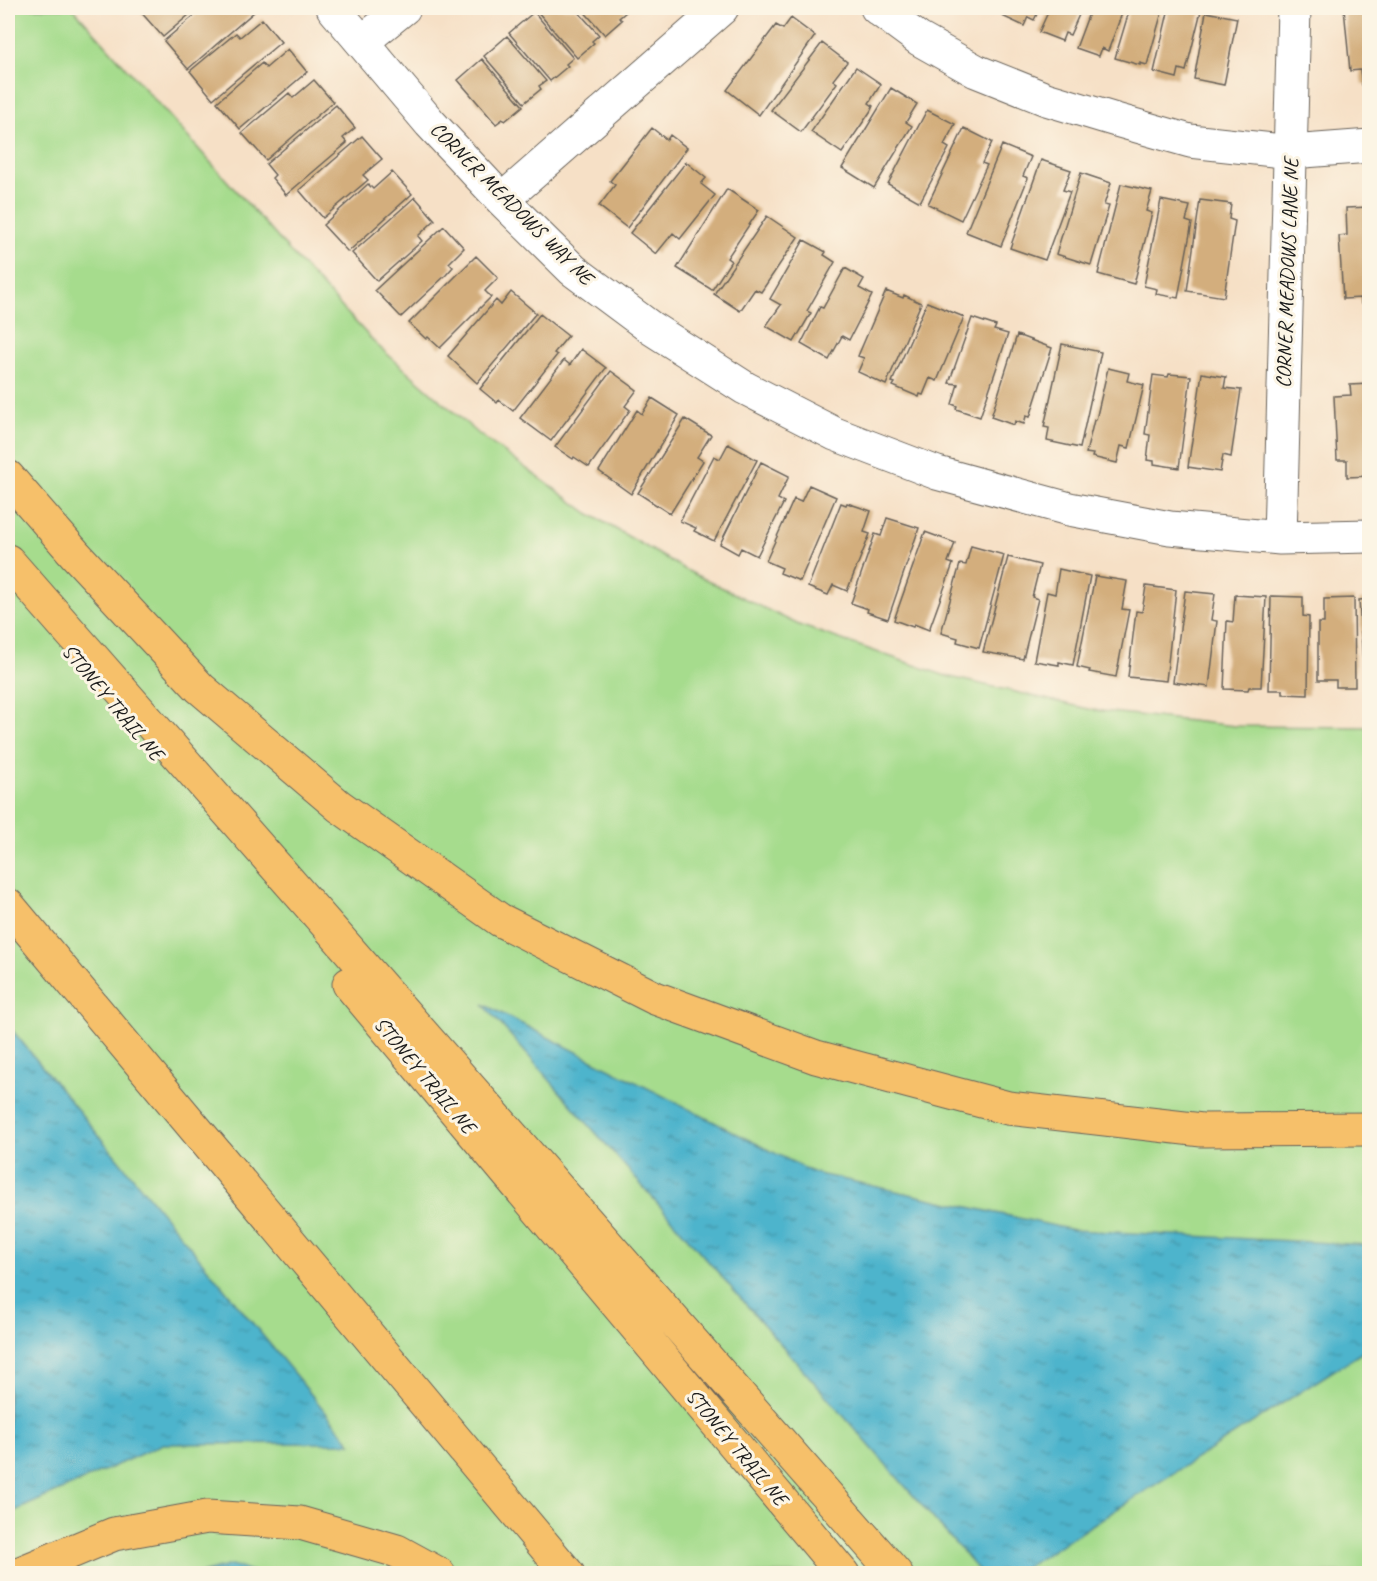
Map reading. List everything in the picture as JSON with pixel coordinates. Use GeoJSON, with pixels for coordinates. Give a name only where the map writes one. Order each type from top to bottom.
{"type":"FeatureCollection","features":[{"type":"Feature","properties":{"kind":"highway"},"geometry":{"type":"LineString","coordinates":[[8,477],[75,554],[200,688],[339,806],[500,920],[656,998],[816,1057],[1008,1108],[1202,1130],[1370,1130]]}},
{"type":"Feature","properties":{"kind":"highway"},"geometry":{"type":"LineString","coordinates":[[8,561],[896,1574]]}},
{"type":"Feature","properties":{"kind":"highway","name":"STONEY TRAIL NE"},"geometry":{"type":"LineString","coordinates":[[8,576],[843,1574]]}},
{"type":"Feature","properties":{"kind":"highway"},"geometry":{"type":"LineString","coordinates":[[8,905],[568,1574]]}},
{"type":"Feature","properties":{"kind":"highway"},"geometry":{"type":"LineString","coordinates":[[18,1574],[114,1534],[207,1517],[300,1523],[397,1551],[439,1574]]}},
{"type":"Feature","properties":{"kind":"street","name":"CORNER MEADOWS WAY NE"},"geometry":{"type":"LineString","coordinates":[[333,8],[430,123],[502,200],[573,270],[651,328],[745,388],[835,434],[937,473],[1069,509],[1170,528],[1280,538],[1370,536]]}},
{"type":"Feature","properties":{"kind":"street"},"geometry":{"type":"LineString","coordinates":[[362,42],[404,8]]}},
{"type":"Feature","properties":{"kind":"street"},"geometry":{"type":"LineString","coordinates":[[502,200],[722,8]]}},
{"type":"Feature","properties":{"kind":"street"},"geometry":{"type":"LineString","coordinates":[[877,8],[919,39],[976,71],[1046,99],[1190,141],[1291,152],[1370,146]]}},
{"type":"Feature","properties":{"kind":"street","name":"CORNER MEADOWS LANE NE"},"geometry":{"type":"LineString","coordinates":[[1280,538],[1294,8]]}},
{"type":"Feature","properties":{"kind":"green space"},"geometry":{"type":"Polygon","coordinates":[[[8,8],[73,8],[295,257],[377,345],[480,435],[588,513],[686,570],[799,625],[946,676],[1093,710],[1235,726],[1369,727],[1369,1573],[8,1574],[8,8]]]}},
{"type":"Feature","properties":{"kind":"water"},"geometry":{"type":"Polygon","coordinates":[[[483,1004],[814,1173],[1073,1230],[1369,1245],[1369,1348],[1017,1573],[981,1573],[483,1004]]]}},
{"type":"Feature","properties":{"kind":"water"},"geometry":{"type":"Polygon","coordinates":[[[8,1025],[351,1443],[163,1444],[8,1514],[8,1025]]]}},
{"type":"Feature","properties":{"kind":"water"},"geometry":{"type":"Polygon","coordinates":[[[231,1565],[257,1573],[202,1573],[231,1565]]]}},
{"type":"Feature","properties":{"kind":"building"},"geometry":{"type":"Polygon","coordinates":[[[141,8],[197,8],[163,37],[139,10],[141,8]]]}},
{"type":"Feature","properties":{"kind":"building"},"geometry":{"type":"Polygon","coordinates":[[[203,8],[253,8],[255,11],[188,69],[164,41],[203,8]]]}},
{"type":"Feature","properties":{"kind":"building"},"geometry":{"type":"Polygon","coordinates":[[[541,8],[575,8],[599,35],[592,41],[594,43],[577,58],[537,11],[541,8]]]}},
{"type":"Feature","properties":{"kind":"building"},"geometry":{"type":"Polygon","coordinates":[[[581,8],[622,8],[626,12],[619,18],[622,20],[605,35],[581,8]]]}},
{"type":"Feature","properties":{"kind":"building"},"geometry":{"type":"Polygon","coordinates":[[[1006,8],[1040,8],[1034,20],[1028,17],[1024,26],[1002,16],[1006,8]]]}},
{"type":"Feature","properties":{"kind":"building"},"geometry":{"type":"Polygon","coordinates":[[[1050,8],[1082,8],[1070,35],[1065,33],[1062,41],[1039,32],[1050,8]]]}},
{"type":"Feature","properties":{"kind":"building"},"geometry":{"type":"Polygon","coordinates":[[[1091,8],[1124,8],[1108,51],[1102,48],[1099,56],[1076,48],[1091,8]]]}},
{"type":"Feature","properties":{"kind":"building"},"geometry":{"type":"Polygon","coordinates":[[[1130,8],[1146,8],[1162,12],[1147,65],[1115,58],[1130,8]]]}},
{"type":"Feature","properties":{"kind":"building"},"geometry":{"type":"Polygon","coordinates":[[[1169,8],[1201,11],[1186,71],[1179,69],[1177,78],[1154,72],[1169,8]]]}},
{"type":"Feature","properties":{"kind":"building"},"geometry":{"type":"Polygon","coordinates":[[[1344,8],[1370,8],[1370,84],[1362,85],[1360,70],[1350,71],[1344,8]]]}},
{"type":"Feature","properties":{"kind":"building"},"geometry":{"type":"Polygon","coordinates":[[[534,12],[573,58],[566,64],[568,66],[550,81],[509,33],[534,12]]]}},
{"type":"Feature","properties":{"kind":"building"},"geometry":{"type":"Polygon","coordinates":[[[1206,12],[1237,18],[1224,85],[1194,79],[1206,12]]]}},
{"type":"Feature","properties":{"kind":"building"},"geometry":{"type":"Polygon","coordinates":[[[791,18],[815,36],[759,115],[727,90],[776,25],[783,29],[791,18]]]}},
{"type":"Feature","properties":{"kind":"building"},"geometry":{"type":"Polygon","coordinates":[[[262,19],[281,42],[213,99],[190,71],[236,33],[240,37],[262,19]]]}},
{"type":"Feature","properties":{"kind":"building"},"geometry":{"type":"Polygon","coordinates":[[[507,36],[546,81],[539,86],[541,89],[524,103],[484,56],[507,36]]]}},
{"type":"Feature","properties":{"kind":"building"},"geometry":{"type":"Polygon","coordinates":[[[822,43],[847,62],[833,80],[837,83],[801,132],[771,110],[822,43]]]}},
{"type":"Feature","properties":{"kind":"building"},"geometry":{"type":"Polygon","coordinates":[[[288,49],[307,72],[240,129],[217,102],[262,63],[266,68],[288,49]]]}},
{"type":"Feature","properties":{"kind":"building"},"geometry":{"type":"Polygon","coordinates":[[[482,59],[523,106],[505,121],[503,119],[496,124],[458,80],[482,59]]]}},
{"type":"Feature","properties":{"kind":"building"},"geometry":{"type":"Polygon","coordinates":[[[856,67],[881,84],[869,103],[873,106],[870,112],[842,153],[811,132],[856,67]]]}},
{"type":"Feature","properties":{"kind":"building"},"geometry":{"type":"Polygon","coordinates":[[[314,80],[333,102],[266,160],[242,133],[289,93],[293,98],[314,80]]]}},
{"type":"Feature","properties":{"kind":"building"},"geometry":{"type":"Polygon","coordinates":[[[891,88],[917,104],[906,122],[912,126],[874,188],[842,168],[891,88]]]}},
{"type":"Feature","properties":{"kind":"building"},"geometry":{"type":"Polygon","coordinates":[[[336,105],[355,128],[343,138],[347,143],[286,195],[272,178],[275,175],[266,164],[336,105]]]}},
{"type":"Feature","properties":{"kind":"building"},"geometry":{"type":"Polygon","coordinates":[[[927,110],[955,124],[944,145],[949,148],[920,202],[888,184],[927,110]]]}},
{"type":"Feature","properties":{"kind":"building"},"geometry":{"type":"Polygon","coordinates":[[[652,128],[667,140],[670,135],[687,148],[627,228],[599,206],[615,185],[610,181],[652,128]]]}},
{"type":"Feature","properties":{"kind":"building"},"geometry":{"type":"Polygon","coordinates":[[[964,128],[992,142],[982,163],[987,165],[961,220],[928,204],[964,128]]]}},
{"type":"Feature","properties":{"kind":"building"},"geometry":{"type":"Polygon","coordinates":[[[362,136],[382,159],[363,175],[368,180],[323,218],[299,190],[362,136]]]}},
{"type":"Feature","properties":{"kind":"building"},"geometry":{"type":"Polygon","coordinates":[[[1002,145],[1031,157],[1023,176],[1028,178],[1001,246],[966,232],[1002,145]]]}},
{"type":"Feature","properties":{"kind":"building"},"geometry":{"type":"Polygon","coordinates":[[[1041,160],[1071,170],[1063,190],[1070,192],[1045,260],[1010,248],[1041,160]]]}},
{"type":"Feature","properties":{"kind":"building"},"geometry":{"type":"Polygon","coordinates":[[[686,162],[706,178],[701,184],[715,195],[680,239],[673,233],[656,254],[630,233],[686,162]]]}},
{"type":"Feature","properties":{"kind":"building"},"geometry":{"type":"Polygon","coordinates":[[[392,172],[412,194],[348,252],[323,225],[368,184],[373,189],[392,172]]]}},
{"type":"Feature","properties":{"kind":"building"},"geometry":{"type":"Polygon","coordinates":[[[1081,173],[1111,183],[1104,205],[1109,206],[1091,265],[1056,254],[1081,173]]]}},
{"type":"Feature","properties":{"kind":"building"},"geometry":{"type":"Polygon","coordinates":[[[1121,184],[1152,191],[1146,211],[1152,213],[1134,284],[1098,274],[1121,184]]]}},
{"type":"Feature","properties":{"kind":"building"},"geometry":{"type":"Polygon","coordinates":[[[727,189],[759,210],[727,258],[731,261],[712,290],[677,268],[727,189]]]}},
{"type":"Feature","properties":{"kind":"building"},"geometry":{"type":"Polygon","coordinates":[[[415,197],[435,220],[418,236],[422,241],[377,281],[352,253],[415,197]]]}},
{"type":"Feature","properties":{"kind":"building"},"geometry":{"type":"Polygon","coordinates":[[[1161,200],[1190,206],[1186,221],[1192,223],[1178,298],[1156,294],[1157,289],[1144,286],[1161,200]]]}},
{"type":"Feature","properties":{"kind":"building"},"geometry":{"type":"Polygon","coordinates":[[[1200,200],[1231,204],[1229,219],[1235,221],[1224,297],[1187,291],[1200,200]]]}},
{"type":"Feature","properties":{"kind":"building"},"geometry":{"type":"Polygon","coordinates":[[[1370,207],[1370,304],[1361,304],[1361,298],[1343,299],[1339,236],[1347,235],[1346,208],[1370,207]]]}},
{"type":"Feature","properties":{"kind":"building"},"geometry":{"type":"Polygon","coordinates":[[[767,216],[798,237],[761,292],[755,289],[740,311],[714,294],[767,216]]]}},
{"type":"Feature","properties":{"kind":"building"},"geometry":{"type":"Polygon","coordinates":[[[444,226],[464,248],[449,263],[453,267],[446,275],[401,317],[375,290],[444,226]]]}},
{"type":"Feature","properties":{"kind":"building"},"geometry":{"type":"Polygon","coordinates":[[[804,240],[826,252],[824,255],[835,262],[807,311],[811,313],[794,342],[766,326],[781,305],[770,299],[804,240]]]}},
{"type":"Feature","properties":{"kind":"building"},"geometry":{"type":"Polygon","coordinates":[[[476,256],[498,278],[485,291],[491,297],[440,348],[409,323],[476,256]]]}},
{"type":"Feature","properties":{"kind":"building"},"geometry":{"type":"Polygon","coordinates":[[[845,268],[864,279],[859,288],[872,295],[849,340],[842,336],[829,360],[801,344],[820,307],[823,308],[845,268]]]}},
{"type":"Feature","properties":{"kind":"building"},"geometry":{"type":"Polygon","coordinates":[[[886,291],[903,298],[904,295],[921,303],[886,385],[858,372],[864,358],[858,356],[886,291]]]}},
{"type":"Feature","properties":{"kind":"building"},"geometry":{"type":"Polygon","coordinates":[[[511,292],[536,313],[477,383],[448,356],[496,300],[501,305],[511,292]]]}},
{"type":"Feature","properties":{"kind":"building"},"geometry":{"type":"Polygon","coordinates":[[[927,302],[964,317],[937,381],[930,378],[923,395],[920,394],[919,397],[893,386],[895,383],[892,382],[927,302]]]}},
{"type":"Feature","properties":{"kind":"building"},"geometry":{"type":"Polygon","coordinates":[[[540,314],[568,336],[554,353],[557,355],[513,411],[499,400],[497,403],[480,389],[540,314]]]}},
{"type":"Feature","properties":{"kind":"building"},"geometry":{"type":"Polygon","coordinates":[[[972,318],[996,326],[994,330],[1008,334],[980,417],[956,409],[957,406],[952,404],[958,384],[949,383],[972,318]]]}},
{"type":"Feature","properties":{"kind":"building"},"geometry":{"type":"Polygon","coordinates":[[[1017,335],[1052,348],[1030,417],[1026,416],[1024,424],[1015,421],[1014,425],[991,417],[1017,335]]]}},
{"type":"Feature","properties":{"kind":"building"},"geometry":{"type":"Polygon","coordinates":[[[1062,344],[1101,352],[1080,448],[1047,441],[1049,428],[1044,427],[1062,344]]]}},
{"type":"Feature","properties":{"kind":"building"},"geometry":{"type":"Polygon","coordinates":[[[581,349],[606,368],[551,441],[520,418],[564,360],[570,365],[581,349]]]}},
{"type":"Feature","properties":{"kind":"building"},"geometry":{"type":"Polygon","coordinates":[[[1108,368],[1129,373],[1127,381],[1144,385],[1129,448],[1121,446],[1117,463],[1092,457],[1093,454],[1086,453],[1108,368]]]}},
{"type":"Feature","properties":{"kind":"building"},"geometry":{"type":"Polygon","coordinates":[[[611,371],[637,390],[625,406],[630,410],[589,467],[555,447],[611,371]]]}},
{"type":"Feature","properties":{"kind":"building"},"geometry":{"type":"Polygon","coordinates":[[[1202,373],[1226,377],[1224,388],[1241,390],[1231,457],[1223,455],[1220,472],[1188,467],[1202,373]]]}},
{"type":"Feature","properties":{"kind":"building"},"geometry":{"type":"Polygon","coordinates":[[[1169,374],[1191,376],[1179,468],[1154,464],[1154,461],[1147,460],[1150,435],[1145,434],[1153,375],[1168,377],[1169,374]]]}},
{"type":"Feature","properties":{"kind":"building"},"geometry":{"type":"Polygon","coordinates":[[[1370,384],[1370,476],[1347,477],[1347,460],[1337,460],[1334,396],[1351,395],[1350,385],[1370,384]]]}},
{"type":"Feature","properties":{"kind":"building"},"geometry":{"type":"Polygon","coordinates":[[[652,398],[679,415],[631,494],[599,471],[637,410],[642,414],[652,398]]]}},
{"type":"Feature","properties":{"kind":"building"},"geometry":{"type":"Polygon","coordinates":[[[685,419],[711,435],[697,457],[703,461],[670,514],[638,493],[685,419]]]}},
{"type":"Feature","properties":{"kind":"building"},"geometry":{"type":"Polygon","coordinates":[[[728,444],[757,460],[714,541],[694,531],[696,528],[680,521],[714,456],[720,459],[728,444]]]}},
{"type":"Feature","properties":{"kind":"building"},"geometry":{"type":"Polygon","coordinates":[[[761,462],[789,476],[778,499],[784,502],[757,556],[741,548],[738,554],[720,544],[761,462]]]}},
{"type":"Feature","properties":{"kind":"building"},"geometry":{"type":"Polygon","coordinates":[[[809,485],[836,497],[800,581],[780,573],[782,568],[766,561],[794,499],[801,502],[809,485]]]}},
{"type":"Feature","properties":{"kind":"building"},"geometry":{"type":"Polygon","coordinates":[[[841,503],[871,511],[864,532],[870,534],[847,591],[833,585],[828,595],[808,587],[841,503]]]}},
{"type":"Feature","properties":{"kind":"building"},"geometry":{"type":"Polygon","coordinates":[[[887,518],[919,528],[888,619],[867,612],[868,609],[851,603],[875,534],[881,536],[887,518]]]}},
{"type":"Feature","properties":{"kind":"building"},"geometry":{"type":"Polygon","coordinates":[[[925,532],[955,543],[948,562],[953,564],[929,630],[894,620],[925,532]]]}},
{"type":"Feature","properties":{"kind":"building"},"geometry":{"type":"Polygon","coordinates":[[[971,546],[1004,555],[979,648],[957,642],[958,638],[941,633],[960,564],[966,565],[971,546]]]}},
{"type":"Feature","properties":{"kind":"building"},"geometry":{"type":"Polygon","coordinates":[[[1008,557],[1040,565],[1032,597],[1038,599],[1023,659],[983,652],[1008,557]]]}},
{"type":"Feature","properties":{"kind":"building"},"geometry":{"type":"Polygon","coordinates":[[[1059,569],[1090,576],[1073,665],[1034,661],[1047,592],[1055,594],[1059,569]]]}},
{"type":"Feature","properties":{"kind":"building"},"geometry":{"type":"Polygon","coordinates":[[[1095,576],[1127,581],[1122,609],[1129,610],[1116,677],[1089,672],[1090,670],[1077,667],[1095,576]]]}},
{"type":"Feature","properties":{"kind":"building"},"geometry":{"type":"Polygon","coordinates":[[[1146,586],[1176,590],[1166,681],[1128,677],[1136,611],[1142,612],[1146,586]]]}},
{"type":"Feature","properties":{"kind":"building"},"geometry":{"type":"Polygon","coordinates":[[[1185,591],[1215,594],[1211,620],[1217,621],[1209,687],[1173,682],[1185,591]]]}},
{"type":"Feature","properties":{"kind":"building"},"geometry":{"type":"Polygon","coordinates":[[[1235,595],[1266,597],[1261,687],[1249,687],[1248,690],[1224,689],[1227,621],[1233,622],[1235,595]]]}},
{"type":"Feature","properties":{"kind":"building"},"geometry":{"type":"Polygon","coordinates":[[[1271,596],[1303,597],[1303,616],[1309,617],[1308,695],[1283,694],[1283,690],[1269,690],[1271,596]]]}},
{"type":"Feature","properties":{"kind":"building"},"geometry":{"type":"Polygon","coordinates":[[[1354,598],[1355,687],[1336,687],[1336,680],[1318,680],[1318,623],[1324,623],[1324,599],[1354,598]]]}},
{"type":"Feature","properties":{"kind":"building"},"geometry":{"type":"Polygon","coordinates":[[[1370,599],[1370,693],[1365,694],[1359,600],[1370,599]]]}}]}
